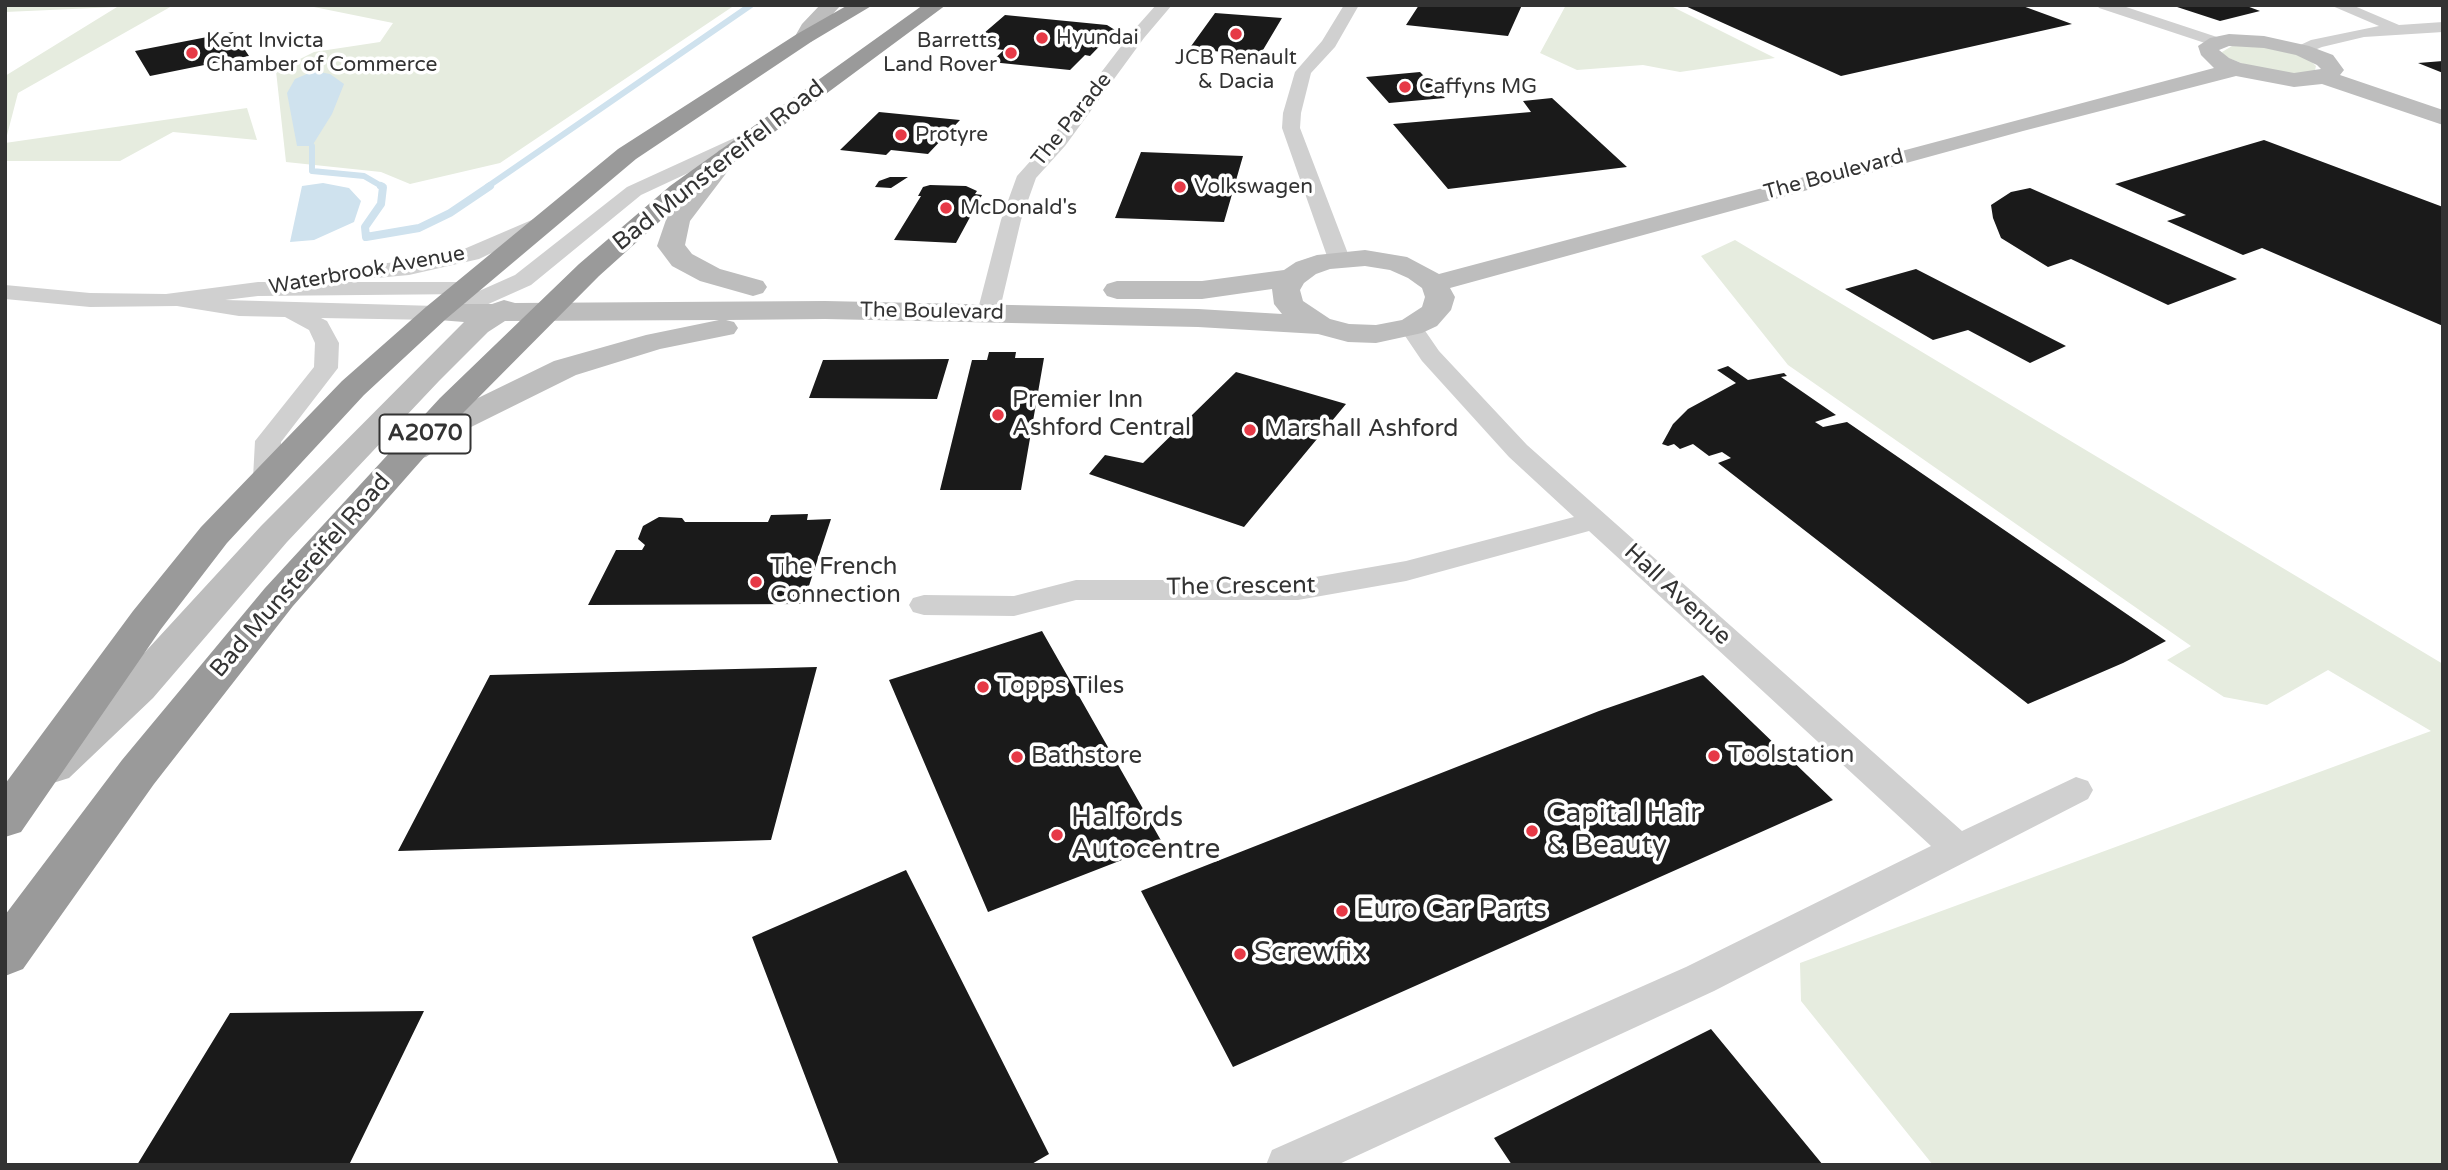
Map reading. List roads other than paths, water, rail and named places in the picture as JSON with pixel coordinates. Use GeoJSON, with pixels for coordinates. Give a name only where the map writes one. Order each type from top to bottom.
{"type":"FeatureCollection","features":[{"type":"Feature","properties":{"kind":"highway","name":"Bad Munstereifel Road"},"geometry":{"type":"LineString","coordinates":[[5,819],[147,620],[214,535],[353,388],[436,313],[627,154],[804,37],[863,5]]}},
{"type":"Feature","properties":{"kind":"highway","name":"Bad Munstereifel Road"},"geometry":{"type":"LineString","coordinates":[[5,954],[146,761],[279,597],[452,405],[556,301],[659,207],[936,5]]}},
{"type":"Feature","properties":{"kind":"street"},"geometry":{"type":"LineString","coordinates":[[804,37],[812,24],[831,5]]}},
{"type":"Feature","properties":{"kind":"street","name":"The Parade"},"geometry":{"type":"LineString","coordinates":[[991,301],[1011,220],[1027,176],[1058,142],[1138,35],[1165,5]]}},
{"type":"Feature","properties":{"kind":"street"},"geometry":{"type":"LineString","coordinates":[[1339,259],[1325,215],[1298,152],[1292,121],[1303,72],[1329,44],[1352,5]]}},
{"type":"Feature","properties":{"kind":"street"},"geometry":{"type":"LineString","coordinates":[[2104,5],[2217,43],[2245,40],[2302,50],[2331,65],[2331,74],[2324,78]]}},
{"type":"Feature","properties":{"kind":"street"},"geometry":{"type":"LineString","coordinates":[[2337,5],[2399,28]]}},
{"type":"Feature","properties":{"kind":"street"},"geometry":{"type":"LineString","coordinates":[[2302,50],[2347,35],[2399,28],[2443,27]]}},
{"type":"Feature","properties":{"kind":"street","name":"The Boulevard"},"geometry":{"type":"LineString","coordinates":[[2217,43],[2209,46],[2207,51],[2211,57],[2236,69],[2294,80],[2324,78]]}},
{"type":"Feature","properties":{"kind":"street","name":"The Boulevard"},"geometry":{"type":"LineString","coordinates":[[556,301],[825,310],[1202,290],[1292,278],[1306,268],[1339,259],[1365,258],[1397,263],[1418,272],[1434,284],[1989,133],[2236,69]]}},
{"type":"Feature","properties":{"kind":"street"},"geometry":{"type":"LineString","coordinates":[[2324,78],[2443,118]]}},
{"type":"Feature","properties":{"kind":"street"},"geometry":{"type":"LineString","coordinates":[[741,145],[677,220],[671,246],[682,260],[710,275],[753,287]]}},
{"type":"Feature","properties":{"kind":"street"},"geometry":{"type":"LineString","coordinates":[[27,791],[138,687],[293,514],[503,300],[634,191],[741,145]]}},
{"type":"Feature","properties":{"kind":"street","name":"Waterbrook Avenue"},"geometry":{"type":"LineString","coordinates":[[5,292],[90,300],[183,300],[258,289],[304,278],[434,263],[471,254],[508,240],[552,217]]}},
{"type":"Feature","properties":{"kind":"street"},"geometry":{"type":"LineString","coordinates":[[1292,278],[1286,290],[1289,304],[1300,315],[1319,326]]}},
{"type":"Feature","properties":{"kind":"street"},"geometry":{"type":"LineString","coordinates":[[1411,327],[1426,320],[1436,310],[1440,297],[1434,284]]}},
{"type":"Feature","properties":{"kind":"street"},"geometry":{"type":"LineString","coordinates":[[468,287],[503,300]]}},
{"type":"Feature","properties":{"kind":"street","name":"Waterbrook Avenue"},"geometry":{"type":"LineString","coordinates":[[258,289],[468,287]]}},
{"type":"Feature","properties":{"kind":"street","name":"The Boulevard"},"geometry":{"type":"LineString","coordinates":[[556,301],[753,287],[991,301],[1319,326],[1348,333],[1376,334],[1411,327]]}},
{"type":"Feature","properties":{"kind":"street","name":"Waterbrook Avenue"},"geometry":{"type":"LineString","coordinates":[[183,300],[239,309],[436,313]]}},
{"type":"Feature","properties":{"kind":"street"},"geometry":{"type":"LineString","coordinates":[[436,313],[503,300],[556,301]]}},
{"type":"Feature","properties":{"kind":"street","name":"Waterbrook Avenue"},"geometry":{"type":"LineString","coordinates":[[267,478],[268,441],[326,368],[328,354],[327,343],[319,326],[290,310]]}},
{"type":"Feature","properties":{"kind":"street"},"geometry":{"type":"LineString","coordinates":[[402,459],[453,422],[590,359],[698,333],[825,310]]}},
{"type":"Feature","properties":{"kind":"street","name":"Hall Avenue"},"geometry":{"type":"LineString","coordinates":[[1411,327],[1430,356],[1518,451],[1958,849]]}},
{"type":"Feature","properties":{"kind":"street","name":"The Crescent"},"geometry":{"type":"LineString","coordinates":[[924,605],[1014,606],[1076,590],[1297,590],[1406,571],[1571,528],[1594,519]]}},
{"type":"Feature","properties":{"kind":"street"},"geometry":{"type":"LineString","coordinates":[[1288,1165],[1700,979],[2076,790]]}},
{"type":"Feature","properties":{"kind":"water"},"geometry":{"type":"Polygon","coordinates":[[[314,71],[330,74],[344,84],[332,114],[312,146],[297,146],[287,93],[295,79],[314,71]]]}},
{"type":"Feature","properties":{"kind":"water"},"geometry":{"type":"Polygon","coordinates":[[[323,183],[349,188],[361,201],[354,222],[314,240],[290,242],[302,186],[323,183]]]}},
{"type":"Feature","properties":{"kind":"waterway"},"geometry":{"type":"LineString","coordinates":[[487,187],[751,5]]}},
{"type":"Feature","properties":{"kind":"waterway"},"geometry":{"type":"LineString","coordinates":[[312,146],[312,171],[364,176],[383,187]]}},
{"type":"Feature","properties":{"kind":"waterway"},"geometry":{"type":"LineString","coordinates":[[383,187],[381,204],[365,227],[366,237],[419,228],[450,213],[490,186]]}},
{"type":"Feature","properties":{"kind":"place","name":"JCB Renault & Dacia"},"geometry":{"type":"Point","coordinates":[1236,34]}},
{"type":"Feature","properties":{"kind":"place","name":"Hyundai"},"geometry":{"type":"Point","coordinates":[1042,38]}},
{"type":"Feature","properties":{"kind":"place","name":"Kent Invicta Chamber of Commerce"},"geometry":{"type":"Point","coordinates":[192,53]}},
{"type":"Feature","properties":{"kind":"place","name":"Barretts Land Rover"},"geometry":{"type":"Point","coordinates":[1011,53]}},
{"type":"Feature","properties":{"kind":"place","name":"Caffyns MG"},"geometry":{"type":"Point","coordinates":[1405,87]}},
{"type":"Feature","properties":{"kind":"place","name":"Protyre"},"geometry":{"type":"Point","coordinates":[901,135]}},
{"type":"Feature","properties":{"kind":"place","name":"Volkswagen"},"geometry":{"type":"Point","coordinates":[1180,187]}},
{"type":"Feature","properties":{"kind":"place","name":"McDonald's"},"geometry":{"type":"Point","coordinates":[946,208]}},
{"type":"Feature","properties":{"kind":"place","name":"Premier Inn Ashford Central"},"geometry":{"type":"Point","coordinates":[998,415]}},
{"type":"Feature","properties":{"kind":"place","name":"Marshall Ashford"},"geometry":{"type":"Point","coordinates":[1250,430]}},
{"type":"Feature","properties":{"kind":"place","name":"The French Connection"},"geometry":{"type":"Point","coordinates":[756,582]}},
{"type":"Feature","properties":{"kind":"place","name":"Topps Tiles"},"geometry":{"type":"Point","coordinates":[983,687]}},
{"type":"Feature","properties":{"kind":"place","name":"Toolstation"},"geometry":{"type":"Point","coordinates":[1714,756]}},
{"type":"Feature","properties":{"kind":"place","name":"Bathstore"},"geometry":{"type":"Point","coordinates":[1017,757]}},
{"type":"Feature","properties":{"kind":"place","name":"Capital Hair & Beauty"},"geometry":{"type":"Point","coordinates":[1532,831]}},
{"type":"Feature","properties":{"kind":"place","name":"Halfords Autocentre"},"geometry":{"type":"Point","coordinates":[1057,835]}},
{"type":"Feature","properties":{"kind":"place","name":"Euro Car Parts"},"geometry":{"type":"Point","coordinates":[1342,911]}},
{"type":"Feature","properties":{"kind":"place","name":"Screwfix"},"geometry":{"type":"Point","coordinates":[1240,954]}}]}
